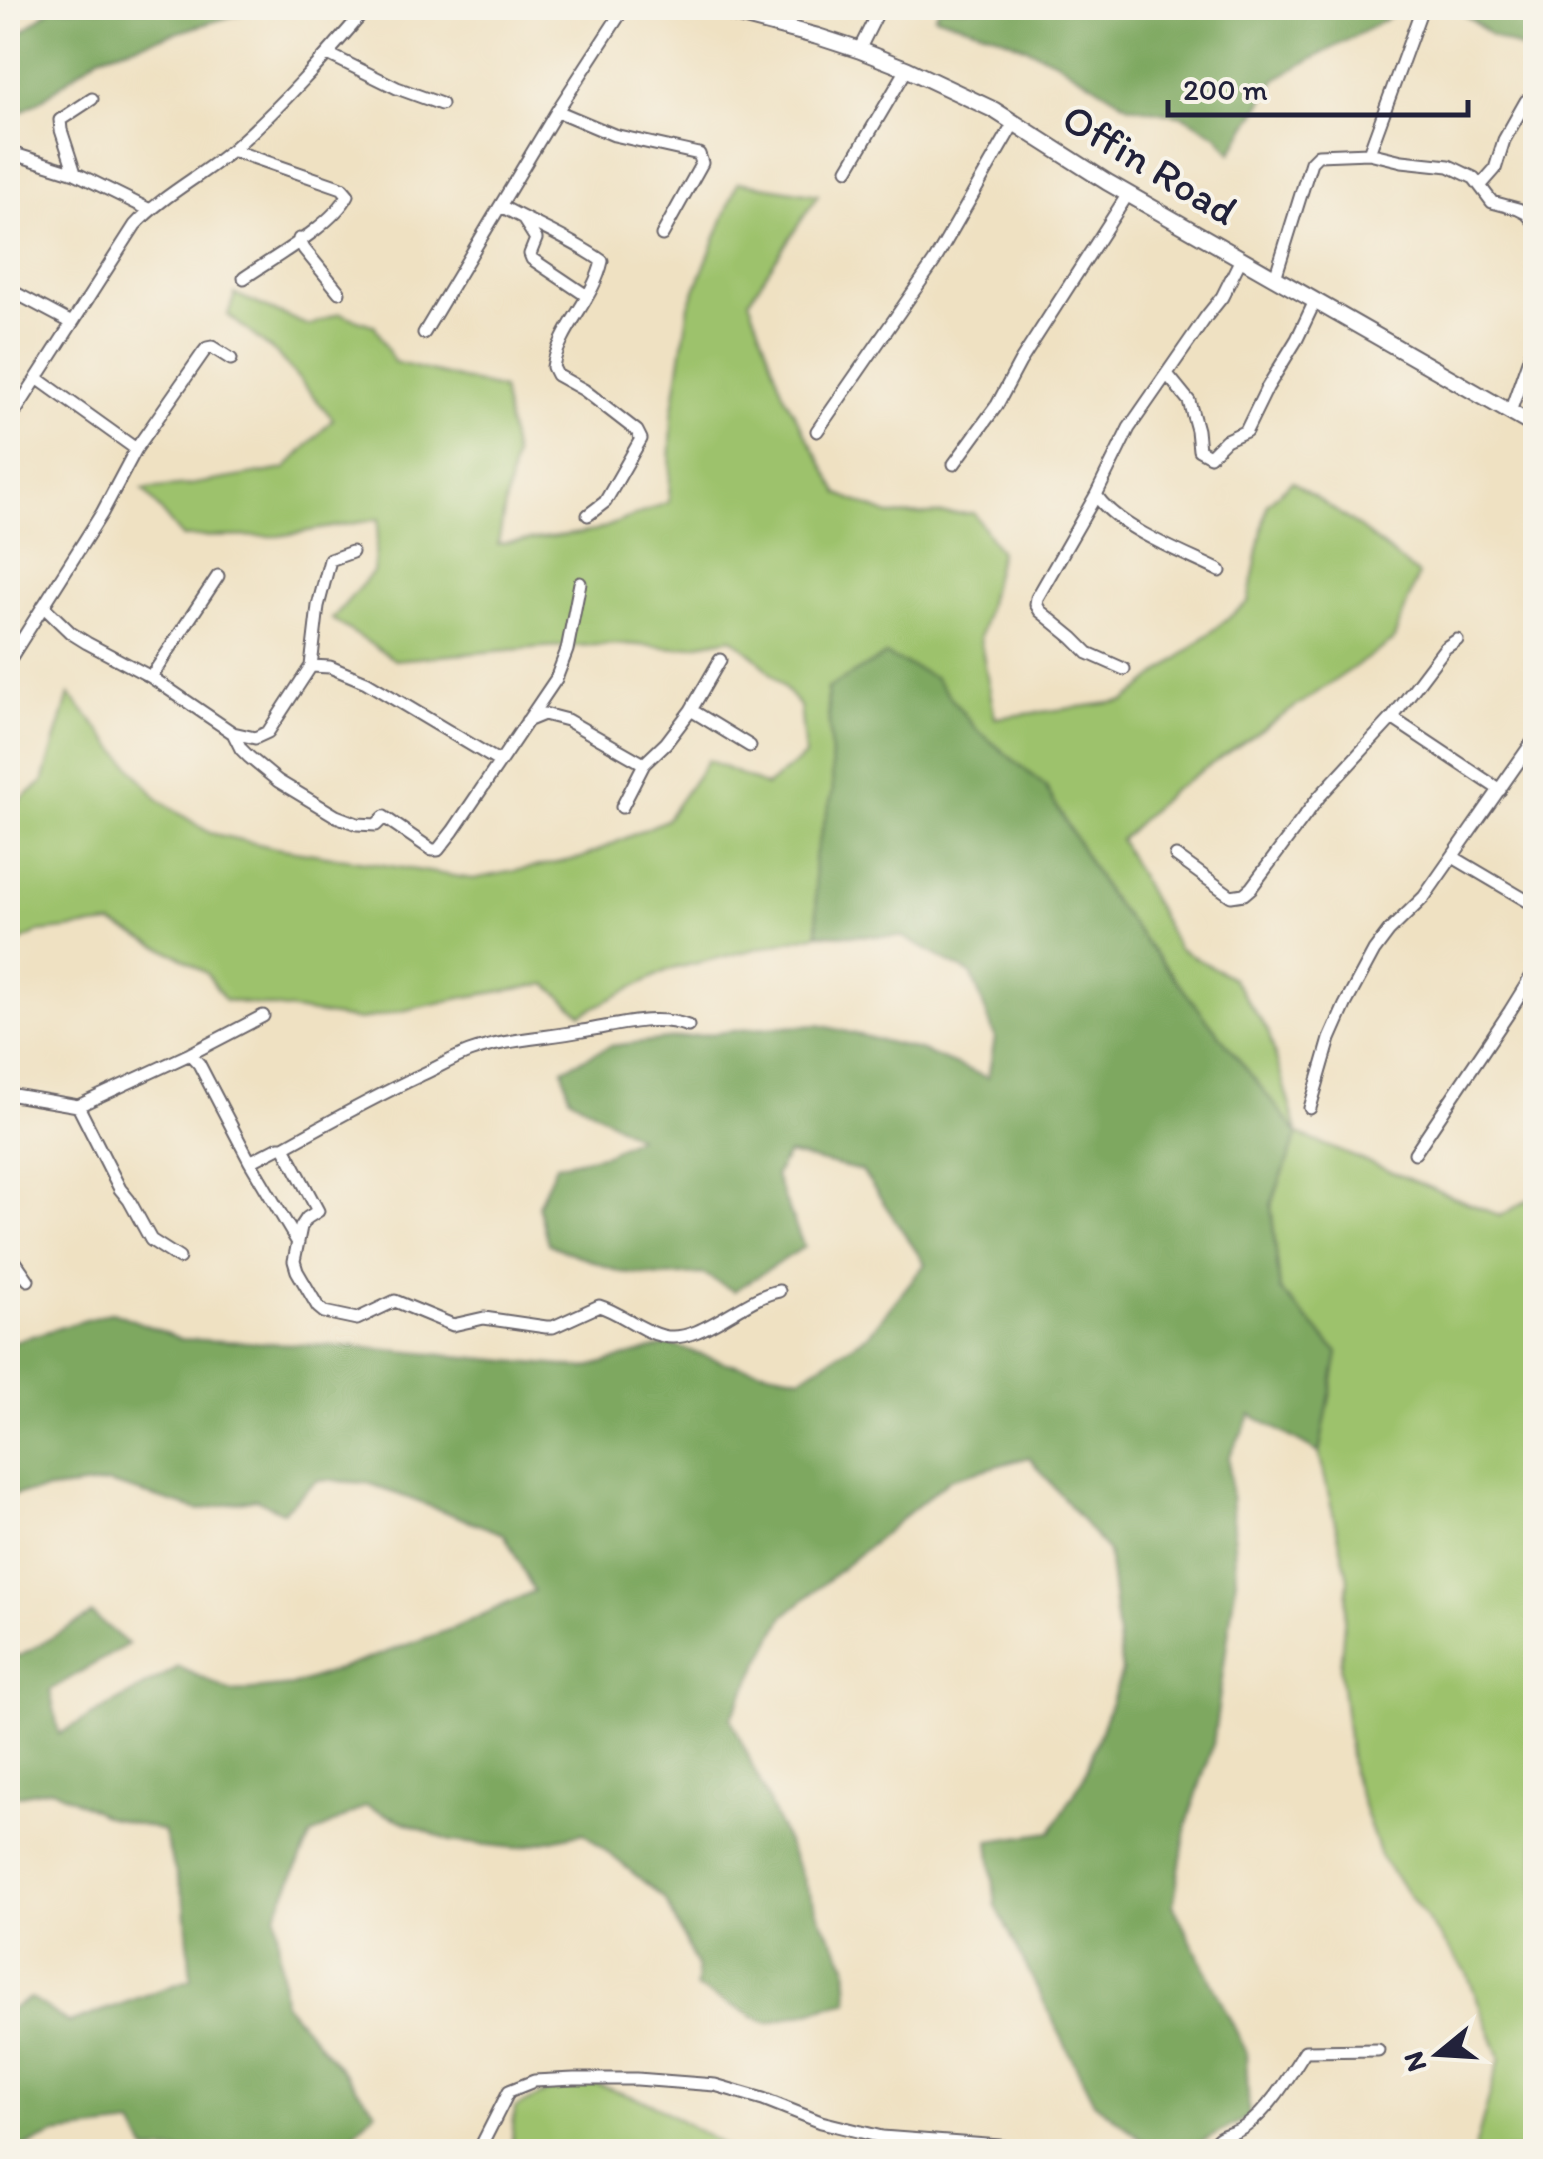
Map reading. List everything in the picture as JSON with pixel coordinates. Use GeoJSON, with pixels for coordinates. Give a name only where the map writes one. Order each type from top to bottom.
{"type":"FeatureCollection","features":[{"type":"Feature","properties":{"kind":"street"},"geometry":{"type":"LineString","coordinates":[[8,421],[136,226],[150,210],[232,150],[328,54],[366,8]]}},
{"type":"Feature","properties":{"kind":"street"},"geometry":{"type":"LineString","coordinates":[[424,333],[556,111],[624,8]]}},
{"type":"Feature","properties":{"kind":"street","name":"Offin Road"},"geometry":{"type":"LineString","coordinates":[[709,8],[734,10],[859,50],[994,110],[1128,194],[1536,426]]}},
{"type":"Feature","properties":{"kind":"street"},"geometry":{"type":"LineString","coordinates":[[859,50],[880,8]]}},
{"type":"Feature","properties":{"kind":"street"},"geometry":{"type":"LineString","coordinates":[[1369,154],[1422,8]]}},
{"type":"Feature","properties":{"kind":"street"},"geometry":{"type":"LineString","coordinates":[[328,54],[397,88],[441,104]]}},
{"type":"Feature","properties":{"kind":"street"},"geometry":{"type":"LineString","coordinates":[[848,169],[907,69]]}},
{"type":"Feature","properties":{"kind":"street"},"geometry":{"type":"LineString","coordinates":[[1480,186],[1495,169],[1504,140],[1526,102],[1536,96]]}},
{"type":"Feature","properties":{"kind":"street"},"geometry":{"type":"LineString","coordinates":[[75,173],[59,124],[92,99]]}},
{"type":"Feature","properties":{"kind":"street"},"geometry":{"type":"LineString","coordinates":[[556,111],[614,135],[699,154],[702,164],[662,235]]}},
{"type":"Feature","properties":{"kind":"street"},"geometry":{"type":"LineString","coordinates":[[817,431],[934,262],[1014,123]]}},
{"type":"Feature","properties":{"kind":"street"},"geometry":{"type":"LineString","coordinates":[[232,150],[346,191],[346,200],[328,220],[244,278]]}},
{"type":"Feature","properties":{"kind":"street"},"geometry":{"type":"LineString","coordinates":[[8,152],[75,173],[150,210]]}},
{"type":"Feature","properties":{"kind":"street"},"geometry":{"type":"LineString","coordinates":[[1275,278],[1314,157],[1369,154],[1449,166],[1474,178],[1492,202],[1518,209],[1536,224]]}},
{"type":"Feature","properties":{"kind":"street"},"geometry":{"type":"LineString","coordinates":[[954,464],[998,405],[1020,362],[1128,194]]}},
{"type":"Feature","properties":{"kind":"street"},"geometry":{"type":"LineString","coordinates":[[501,206],[602,260],[558,348],[553,367],[558,375],[637,431],[641,439],[605,502],[588,514]]}},
{"type":"Feature","properties":{"kind":"street"},"geometry":{"type":"LineString","coordinates":[[524,220],[536,239],[532,258],[587,296]]}},
{"type":"Feature","properties":{"kind":"street"},"geometry":{"type":"LineString","coordinates":[[299,239],[339,292]]}},
{"type":"Feature","properties":{"kind":"street"},"geometry":{"type":"LineString","coordinates":[[1124,669],[1088,653],[1040,610],[1037,598],[1096,495],[1128,428],[1222,298],[1241,259]]}},
{"type":"Feature","properties":{"kind":"street"},"geometry":{"type":"LineString","coordinates":[[8,289],[72,323]]}},
{"type":"Feature","properties":{"kind":"street"},"geometry":{"type":"LineString","coordinates":[[1167,374],[1188,401],[1198,430],[1199,450],[1213,455],[1226,440],[1246,431],[1315,301]]}},
{"type":"Feature","properties":{"kind":"street"},"geometry":{"type":"LineString","coordinates":[[1510,412],[1536,338]]}},
{"type":"Feature","properties":{"kind":"street"},"geometry":{"type":"LineString","coordinates":[[8,662],[102,514],[136,449],[207,348],[231,359]]}},
{"type":"Feature","properties":{"kind":"street"},"geometry":{"type":"LineString","coordinates":[[37,378],[136,449]]}},
{"type":"Feature","properties":{"kind":"street"},"geometry":{"type":"LineString","coordinates":[[1096,495],[1135,528],[1220,571]]}},
{"type":"Feature","properties":{"kind":"street"},"geometry":{"type":"LineString","coordinates":[[44,606],[86,643],[150,677],[233,733],[255,738],[268,732],[310,666],[330,560],[352,552]]}},
{"type":"Feature","properties":{"kind":"street"},"geometry":{"type":"LineString","coordinates":[[150,677],[218,576]]}},
{"type":"Feature","properties":{"kind":"street"},"geometry":{"type":"LineString","coordinates":[[233,733],[249,757],[306,800],[357,824],[376,825],[384,817],[432,850],[438,850],[556,678],[567,650],[580,583]]}},
{"type":"Feature","properties":{"kind":"street"},"geometry":{"type":"LineString","coordinates":[[1176,856],[1231,896],[1252,888],[1319,796],[1392,718],[1445,648],[1457,640]]}},
{"type":"Feature","properties":{"kind":"street"},"geometry":{"type":"LineString","coordinates":[[622,808],[644,764],[691,710],[720,660]]}},
{"type":"Feature","properties":{"kind":"street"},"geometry":{"type":"LineString","coordinates":[[310,666],[330,667],[366,682],[500,762]]}},
{"type":"Feature","properties":{"kind":"street"},"geometry":{"type":"LineString","coordinates":[[691,710],[750,746]]}},
{"type":"Feature","properties":{"kind":"street"},"geometry":{"type":"LineString","coordinates":[[527,721],[544,714],[567,720],[644,764]]}},
{"type":"Feature","properties":{"kind":"street"},"geometry":{"type":"LineString","coordinates":[[1392,718],[1500,790]]}},
{"type":"Feature","properties":{"kind":"street"},"geometry":{"type":"LineString","coordinates":[[1310,1108],[1330,1039],[1362,972],[1389,931],[1424,897],[1536,737]]}},
{"type":"Feature","properties":{"kind":"street"},"geometry":{"type":"LineString","coordinates":[[1453,857],[1536,906]]}},
{"type":"Feature","properties":{"kind":"street"},"geometry":{"type":"LineString","coordinates":[[1415,1153],[1536,969]]}},
{"type":"Feature","properties":{"kind":"street"},"geometry":{"type":"LineString","coordinates":[[8,1094],[78,1106],[263,1016]]}},
{"type":"Feature","properties":{"kind":"street"},"geometry":{"type":"LineString","coordinates":[[250,1162],[470,1052],[628,1021],[672,1020],[688,1026]]}},
{"type":"Feature","properties":{"kind":"street"},"geometry":{"type":"LineString","coordinates":[[190,1054],[298,1243]]}},
{"type":"Feature","properties":{"kind":"street"},"geometry":{"type":"LineString","coordinates":[[78,1106],[151,1240],[179,1258]]}},
{"type":"Feature","properties":{"kind":"street"},"geometry":{"type":"LineString","coordinates":[[284,1147],[318,1211],[301,1227],[294,1261],[324,1312],[357,1318],[394,1301],[453,1324],[484,1318],[553,1327],[599,1306],[652,1332],[678,1338],[779,1290]]}},
{"type":"Feature","properties":{"kind":"street"},"geometry":{"type":"LineString","coordinates":[[8,1251],[28,1280]]}},
{"type":"Feature","properties":{"kind":"street"},"geometry":{"type":"LineString","coordinates":[[1208,2152],[1215,2138],[1245,2128],[1278,2093],[1305,2052],[1378,2050]]}},
{"type":"Feature","properties":{"kind":"street"},"geometry":{"type":"LineString","coordinates":[[478,2152],[509,2091],[534,2081],[637,2079],[715,2086],[763,2099],[821,2122],[882,2137],[1023,2152]]}},
{"type":"Feature","properties":{"kind":"green space"},"geometry":{"type":"Polygon","coordinates":[[[52,8],[259,8],[99,56],[40,101],[8,119],[8,43],[52,8]]]}},
{"type":"Feature","properties":{"kind":"green space"},"geometry":{"type":"Polygon","coordinates":[[[940,8],[1117,8],[1137,14],[1145,8],[1407,8],[1277,78],[1231,153],[1217,135],[1183,116],[1129,106],[1056,61],[997,35],[935,16],[940,8]]]}},
{"type":"Feature","properties":{"kind":"green space"},"geometry":{"type":"Polygon","coordinates":[[[1456,8],[1535,8],[1535,55],[1490,35],[1456,8]]]}},
{"type":"Feature","properties":{"kind":"green space"},"geometry":{"type":"Polygon","coordinates":[[[738,182],[818,195],[749,300],[784,395],[839,494],[889,515],[974,513],[1000,552],[980,638],[995,718],[1125,701],[1248,602],[1267,504],[1292,481],[1356,525],[1418,575],[1393,641],[1170,792],[1120,840],[1178,948],[1232,978],[1268,1031],[1298,1134],[1500,1216],[1535,1196],[1535,2151],[1474,2151],[1500,2058],[1467,1973],[1380,1856],[1352,1773],[1340,1669],[1348,1578],[1319,1453],[1338,1353],[1280,1290],[1271,1205],[1297,1134],[1107,893],[1045,786],[976,729],[934,677],[827,690],[833,791],[814,859],[818,934],[668,970],[581,1014],[547,984],[360,1020],[225,1000],[206,973],[112,924],[39,932],[8,948],[8,809],[43,782],[69,694],[160,801],[210,833],[276,848],[473,879],[581,858],[666,820],[708,760],[766,786],[805,756],[800,706],[758,659],[732,638],[677,648],[625,644],[544,647],[395,660],[332,619],[373,572],[379,519],[279,536],[182,537],[143,489],[285,469],[333,419],[277,354],[228,315],[235,294],[309,326],[339,313],[375,326],[394,362],[502,389],[514,456],[498,544],[596,531],[669,502],[672,415],[689,305],[738,182]]]}},
{"type":"Feature","properties":{"kind":"green space"},"geometry":{"type":"Polygon","coordinates":[[[886,655],[934,677],[976,729],[1045,786],[1107,893],[1298,1134],[1271,1205],[1280,1290],[1338,1353],[1319,1453],[1251,1415],[1229,1457],[1236,1579],[1213,1744],[1187,1824],[1173,1905],[1246,2051],[1249,2117],[1184,2151],[1157,2151],[1094,2102],[996,1906],[989,1841],[1051,1832],[1084,1777],[1122,1672],[1108,1552],[1029,1457],[950,1479],[784,1616],[731,1718],[822,1921],[847,1964],[849,2001],[768,2023],[696,1988],[697,1967],[665,1899],[584,1833],[516,1848],[450,1841],[366,1806],[311,1836],[276,1914],[284,2003],[376,2111],[336,2151],[147,2151],[133,2125],[56,2134],[8,2151],[8,2011],[30,1998],[69,2023],[191,1979],[185,1904],[163,1831],[105,1816],[52,1789],[8,1797],[8,1653],[20,1656],[92,1614],[128,1644],[50,1690],[59,1734],[179,1667],[232,1692],[292,1686],[454,1628],[534,1591],[504,1534],[368,1483],[317,1480],[282,1512],[256,1499],[199,1510],[108,1483],[8,1495],[8,1343],[113,1312],[181,1339],[356,1347],[585,1368],[670,1344],[726,1363],[801,1377],[868,1335],[925,1264],[862,1171],[788,1154],[775,1176],[804,1247],[734,1291],[703,1274],[661,1276],[620,1272],[548,1244],[538,1205],[556,1165],[606,1154],[637,1137],[569,1096],[563,1069],[610,1046],[819,1025],[920,1050],[988,1078],[995,1037],[972,975],[903,937],[818,934],[814,859],[833,791],[827,689],[886,655]]]}},
{"type":"Feature","properties":{"kind":"green space"},"geometry":{"type":"Polygon","coordinates":[[[588,2082],[651,2103],[730,2151],[514,2152],[511,2147],[515,2108],[548,2092],[588,2082]]]}}]}
